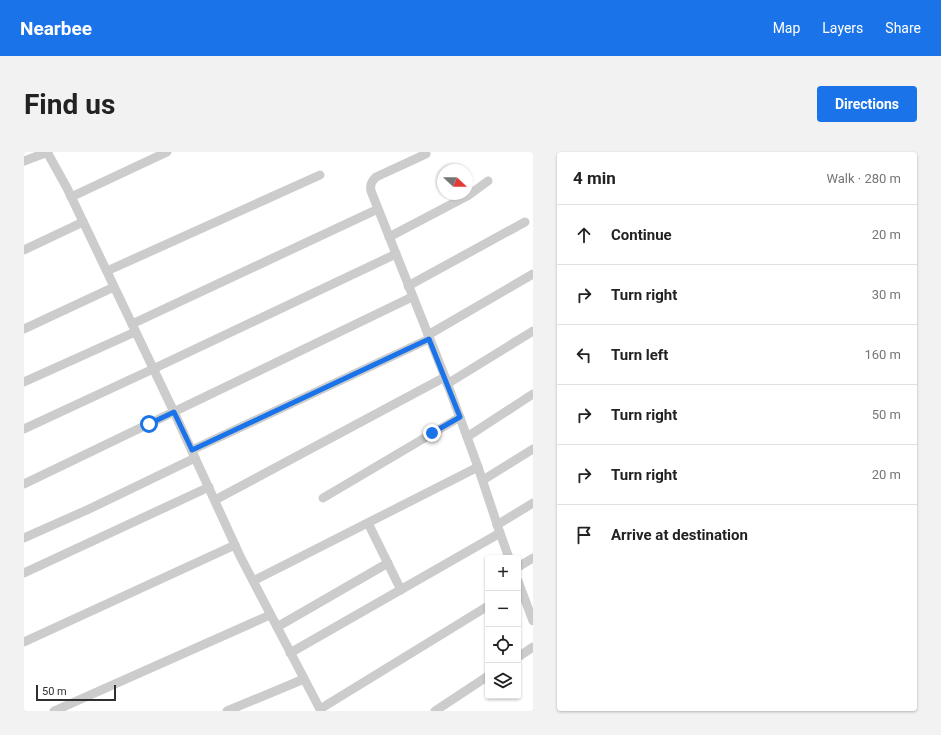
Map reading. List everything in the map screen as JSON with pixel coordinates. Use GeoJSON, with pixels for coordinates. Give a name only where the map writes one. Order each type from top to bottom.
{"type":"FeatureCollection","features":[{"type":"Feature","properties":{"kind":"street"},"geometry":{"type":"LineString","coordinates":[[24,161],[48,152],[107,271],[235,545],[320,710],[485,608]]}},
{"type":"Feature","properties":{"kind":"street"},"geometry":{"type":"LineString","coordinates":[[71,197],[167,152]]}},
{"type":"Feature","properties":{"kind":"street"},"geometry":{"type":"LineString","coordinates":[[426,154],[376,177],[371,181],[371,191],[460,417],[508,555]]}},
{"type":"Feature","properties":{"kind":"street"},"geometry":{"type":"LineString","coordinates":[[107,271],[320,176]]}},
{"type":"Feature","properties":{"kind":"street"},"geometry":{"type":"LineString","coordinates":[[389,237],[469,194],[488,181]]}},
{"type":"Feature","properties":{"kind":"street"},"geometry":{"type":"LineString","coordinates":[[24,382],[378,209]]}},
{"type":"Feature","properties":{"kind":"street"},"geometry":{"type":"LineString","coordinates":[[24,250],[83,222]]}},
{"type":"Feature","properties":{"kind":"street"},"geometry":{"type":"LineString","coordinates":[[408,286],[525,222]]}},
{"type":"Feature","properties":{"kind":"street"},"geometry":{"type":"LineString","coordinates":[[24,429],[153,370],[396,254]]}},
{"type":"Feature","properties":{"kind":"street"},"geometry":{"type":"LineString","coordinates":[[24,538],[87,510],[193,454],[428,337],[533,274]]}},
{"type":"Feature","properties":{"kind":"street"},"geometry":{"type":"LineString","coordinates":[[24,329],[114,287]]}},
{"type":"Feature","properties":{"kind":"street"},"geometry":{"type":"LineString","coordinates":[[24,484],[412,297]]}},
{"type":"Feature","properties":{"kind":"street"},"geometry":{"type":"LineString","coordinates":[[214,500],[446,381],[533,331]]}},
{"type":"Feature","properties":{"kind":"street"},"geometry":{"type":"LineString","coordinates":[[467,437],[533,394]]}},
{"type":"Feature","properties":{"kind":"street"},"geometry":{"type":"LineString","coordinates":[[323,498],[460,417]]}},
{"type":"Feature","properties":{"kind":"street"},"geometry":{"type":"LineString","coordinates":[[483,480],[533,449]]}},
{"type":"Feature","properties":{"kind":"street"},"geometry":{"type":"LineString","coordinates":[[253,581],[478,467]]}},
{"type":"Feature","properties":{"kind":"street"},"geometry":{"type":"LineString","coordinates":[[24,573],[209,487]]}},
{"type":"Feature","properties":{"kind":"street"},"geometry":{"type":"LineString","coordinates":[[290,653],[401,590],[498,529],[533,503]]}},
{"type":"Feature","properties":{"kind":"street"},"geometry":{"type":"LineString","coordinates":[[368,523],[401,590]]}},
{"type":"Feature","properties":{"kind":"street"},"geometry":{"type":"LineString","coordinates":[[24,642],[235,545]]}},
{"type":"Feature","properties":{"kind":"street"},"geometry":{"type":"LineString","coordinates":[[521,565],[533,558]]}},
{"type":"Feature","properties":{"kind":"street"},"geometry":{"type":"LineString","coordinates":[[277,627],[388,563]]}},
{"type":"Feature","properties":{"kind":"street"},"geometry":{"type":"LineString","coordinates":[[521,590],[533,621]]}},
{"type":"Feature","properties":{"kind":"street"},"geometry":{"type":"LineString","coordinates":[[54,711],[270,615]]}},
{"type":"Feature","properties":{"kind":"street"},"geometry":{"type":"LineString","coordinates":[[521,655],[533,647]]}},
{"type":"Feature","properties":{"kind":"street"},"geometry":{"type":"LineString","coordinates":[[435,711],[485,678]]}},
{"type":"Feature","properties":{"kind":"street"},"geometry":{"type":"LineString","coordinates":[[227,711],[304,679]]}},
{"type":"Feature","properties":{"kind":"route"},"geometry":{"type":"LineString","coordinates":[[149,424],[174,412],[192,450],[429,339],[460,417],[432,433]]}}]}
